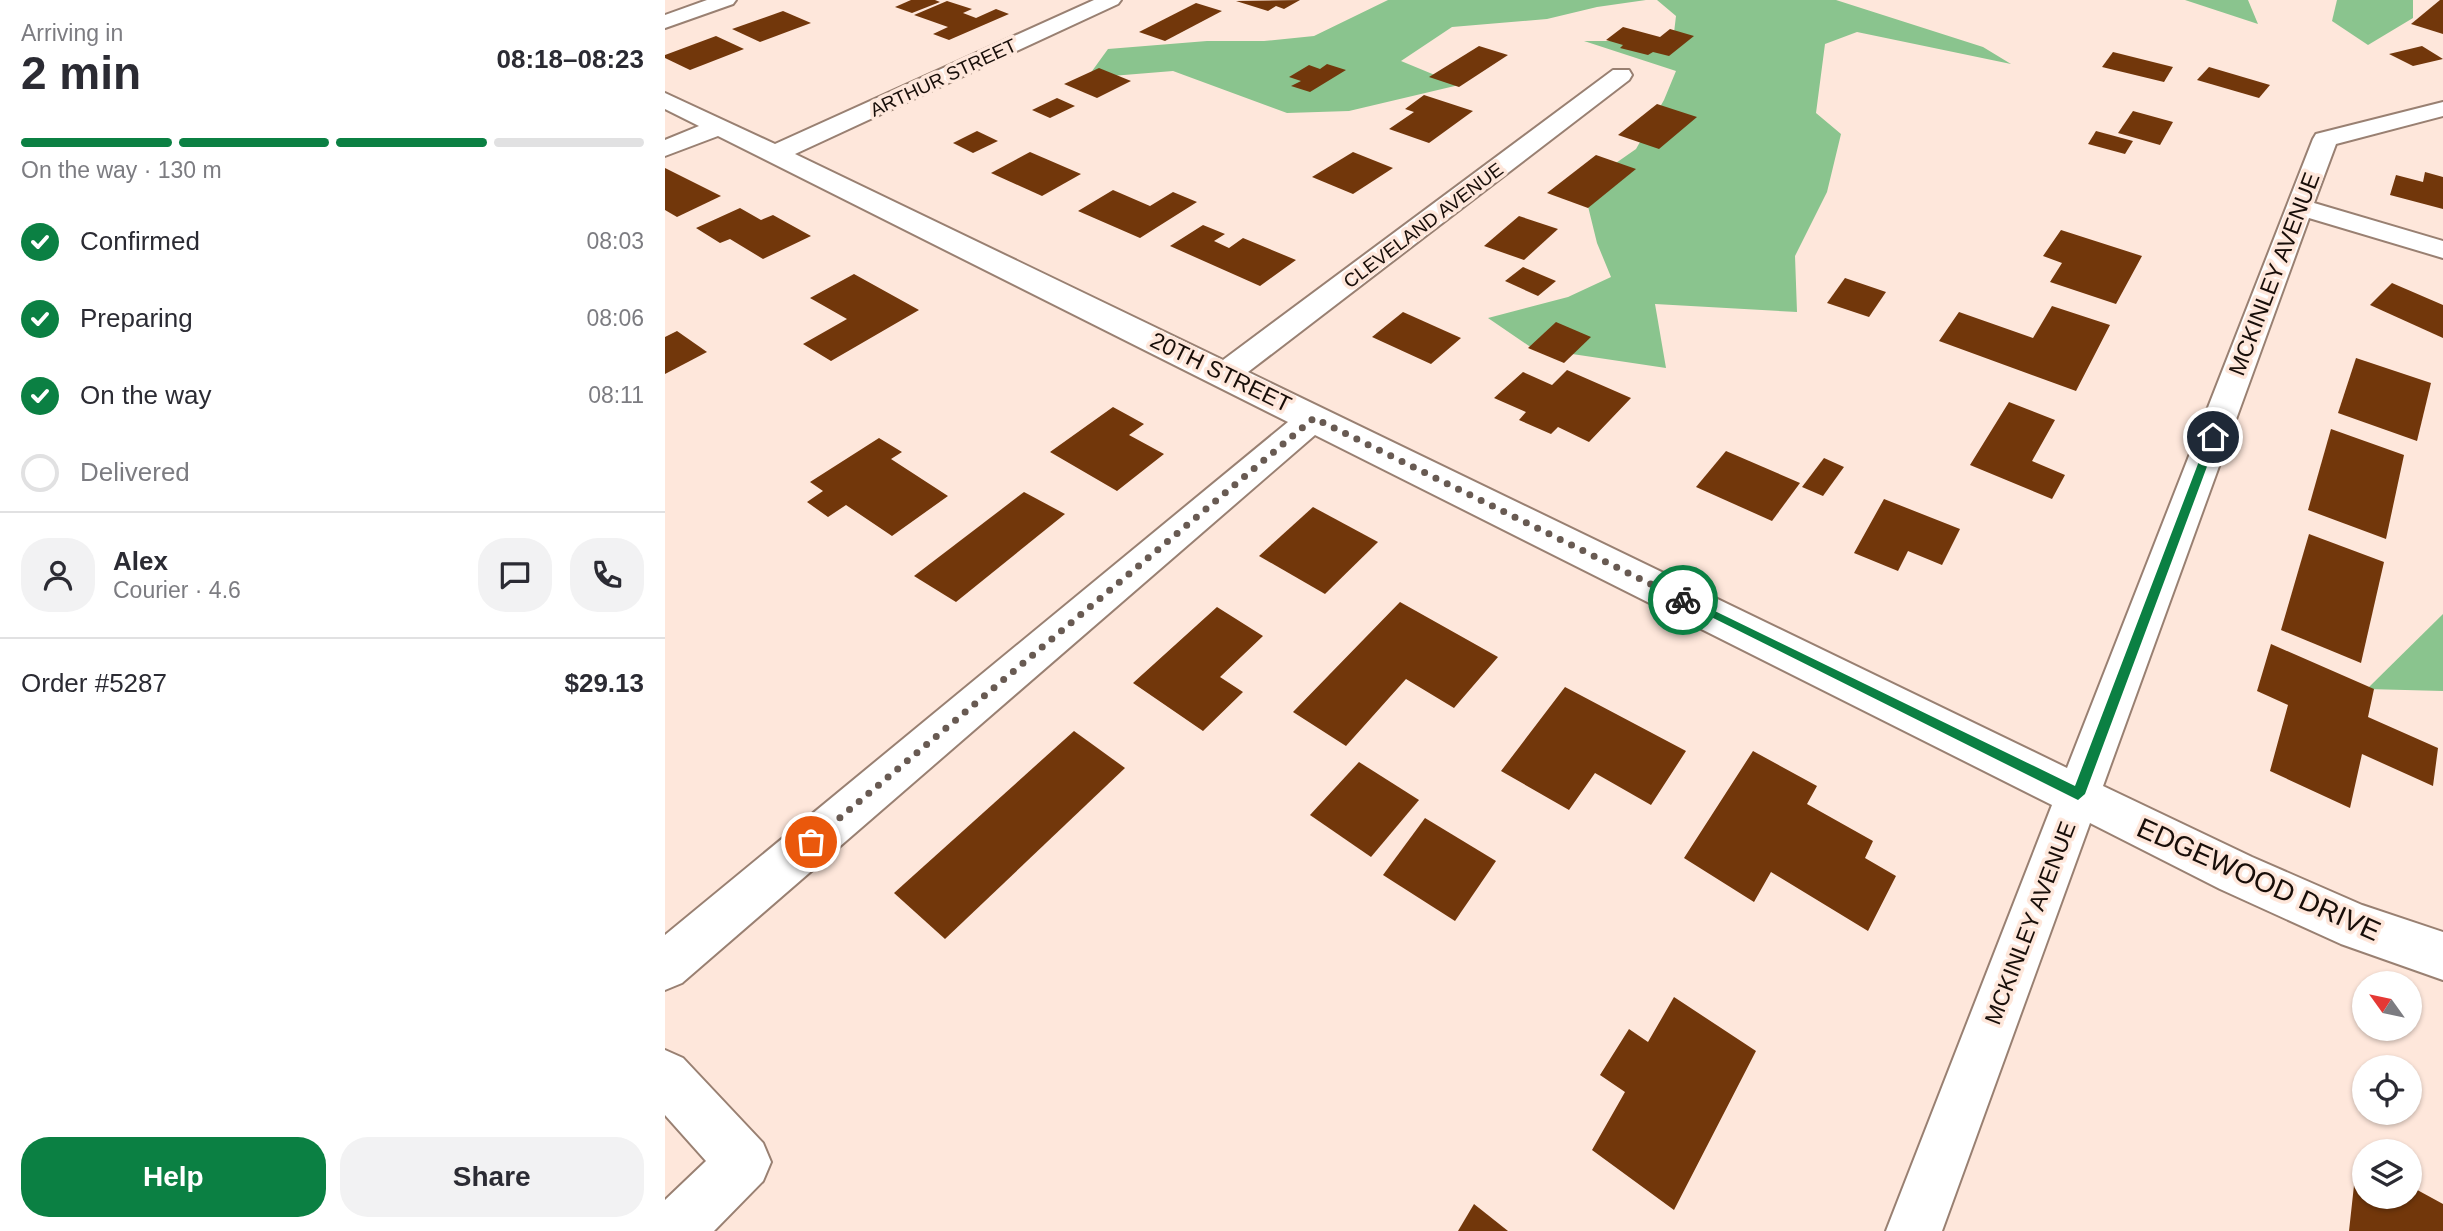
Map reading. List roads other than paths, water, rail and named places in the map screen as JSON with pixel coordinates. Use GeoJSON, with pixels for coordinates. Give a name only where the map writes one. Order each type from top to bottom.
{"type":"FeatureCollection","features":[{"type":"Feature","properties":{"kind":"street"},"geometry":{"type":"LineString","coordinates":[[665,22],[726,0]]}},
{"type":"Feature","properties":{"kind":"street","name":"ARTHUR STREET"},"geometry":{"type":"LineString","coordinates":[[776,153],[1111,0]]}},
{"type":"Feature","properties":{"kind":"street","name":"CLEVELAND AVENUE"},"geometry":{"type":"LineString","coordinates":[[1225,374],[1621,75]]}},
{"type":"Feature","properties":{"kind":"street","name":"20TH STREET"},"geometry":{"type":"LineString","coordinates":[[665,100],[2078,794]]}},
{"type":"Feature","properties":{"kind":"street","name":"MCKINLEY AVENUE"},"geometry":{"type":"LineString","coordinates":[[1914,1231],[2325,139],[2443,108]]}},
{"type":"Feature","properties":{"kind":"street"},"geometry":{"type":"LineString","coordinates":[[665,149],[718,127]]}},
{"type":"Feature","properties":{"kind":"street"},"geometry":{"type":"LineString","coordinates":[[2299,207],[2443,250]]}},
{"type":"Feature","properties":{"kind":"street"},"geometry":{"type":"LineString","coordinates":[[665,965],[1314,418]]}},
{"type":"Feature","properties":{"kind":"street","name":"EDGEWOOD DRIVE"},"geometry":{"type":"LineString","coordinates":[[2078,794],[2236,873],[2358,928],[2443,956]]}},
{"type":"Feature","properties":{"kind":"street"},"geometry":{"type":"LineString","coordinates":[[665,1076],[744,1163],[674,1231]]}}]}
